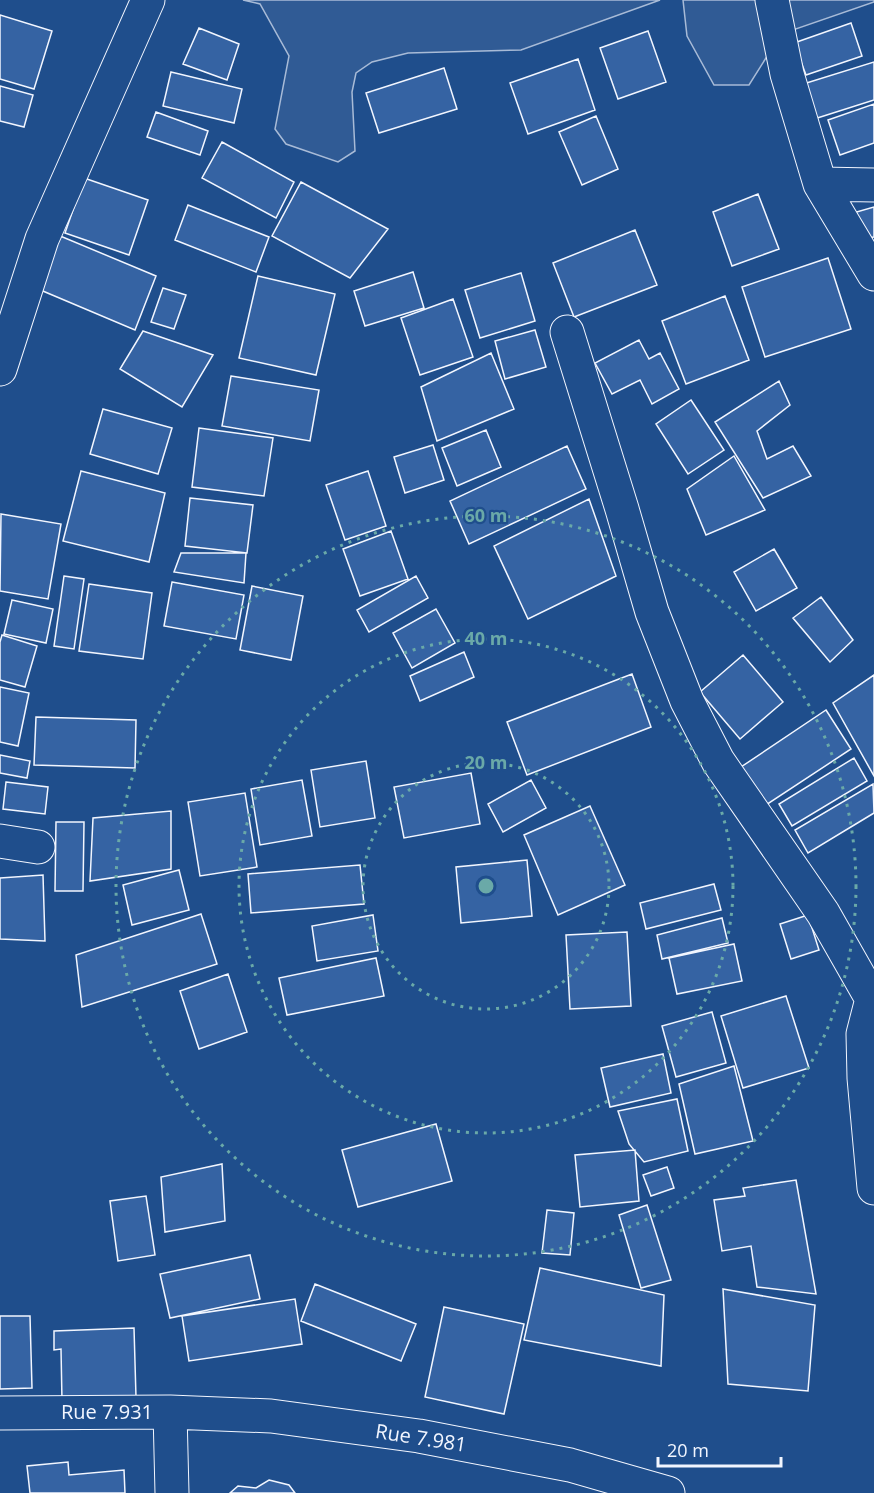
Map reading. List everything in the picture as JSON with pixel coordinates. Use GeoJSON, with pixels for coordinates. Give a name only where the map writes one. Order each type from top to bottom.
{"type":"FeatureCollection","features":[{"type":"Feature","properties":{"kind":"street"},"geometry":{"type":"LineString","coordinates":[[0,369],[42,239],[148,0]]}},
{"type":"Feature","properties":{"kind":"street"},"geometry":{"type":"LineString","coordinates":[[772,0],[787,74],[820,184],[874,274]]}},
{"type":"Feature","properties":{"kind":"street"},"geometry":{"type":"LineString","coordinates":[[820,184],[874,185]]}},
{"type":"Feature","properties":{"kind":"street"},"geometry":{"type":"LineString","coordinates":[[567,332],[652,612],[687,701],[718,761],[823,913],[873,999],[863,1034],[864,1077],[874,1188]]}},
{"type":"Feature","properties":{"kind":"street"},"geometry":{"type":"LineString","coordinates":[[0,841],[38,847]]}},
{"type":"Feature","properties":{"kind":"street","name":"Rue 7.931"},"geometry":{"type":"LineString","coordinates":[[0,1413],[170,1412],[172,1493]]}},
{"type":"Feature","properties":{"kind":"street","name":"Rue 7.981"},"geometry":{"type":"LineString","coordinates":[[170,1412],[270,1416],[419,1436],[570,1466],[668,1493]]}},
{"type":"Feature","properties":{"kind":"shaded area"},"geometry":{"type":"Polygon","coordinates":[[[243,0],[660,0],[521,50],[408,53],[372,62],[356,73],[352,92],[355,151],[338,162],[286,144],[275,129],[289,56],[260,4],[243,0]]]}},
{"type":"Feature","properties":{"kind":"shaded area"},"geometry":{"type":"Polygon","coordinates":[[[683,0],[874,0],[874,2],[781,34],[749,85],[714,85],[687,36],[683,0]]]}},
{"type":"Feature","properties":{"kind":"building"},"geometry":{"type":"Polygon","coordinates":[[[0,15],[52,31],[34,89],[0,79],[0,15]]]}},
{"type":"Feature","properties":{"kind":"building"},"geometry":{"type":"Polygon","coordinates":[[[851,23],[862,56],[806,75],[794,43],[851,23]]]}},
{"type":"Feature","properties":{"kind":"building"},"geometry":{"type":"Polygon","coordinates":[[[199,28],[239,44],[227,80],[183,64],[199,28]]]}},
{"type":"Feature","properties":{"kind":"building"},"geometry":{"type":"Polygon","coordinates":[[[648,31],[666,82],[618,99],[600,48],[648,31]]]}},
{"type":"Feature","properties":{"kind":"building"},"geometry":{"type":"Polygon","coordinates":[[[578,59],[595,110],[528,134],[510,83],[578,59]]]}},
{"type":"Feature","properties":{"kind":"building"},"geometry":{"type":"Polygon","coordinates":[[[874,62],[874,100],[811,120],[800,85],[874,62]]]}},
{"type":"Feature","properties":{"kind":"building"},"geometry":{"type":"Polygon","coordinates":[[[444,68],[457,109],[379,133],[366,93],[444,68]]]}},
{"type":"Feature","properties":{"kind":"building"},"geometry":{"type":"Polygon","coordinates":[[[171,72],[242,89],[234,123],[163,106],[171,72]]]}},
{"type":"Feature","properties":{"kind":"building"},"geometry":{"type":"Polygon","coordinates":[[[0,86],[33,95],[24,127],[0,121],[0,86]]]}},
{"type":"Feature","properties":{"kind":"building"},"geometry":{"type":"Polygon","coordinates":[[[874,104],[874,143],[840,155],[828,120],[874,104]]]}},
{"type":"Feature","properties":{"kind":"building"},"geometry":{"type":"Polygon","coordinates":[[[156,112],[208,131],[200,155],[147,137],[156,112]]]}},
{"type":"Feature","properties":{"kind":"building"},"geometry":{"type":"Polygon","coordinates":[[[596,116],[618,169],[582,185],[559,132],[596,116]]]}},
{"type":"Feature","properties":{"kind":"building"},"geometry":{"type":"Polygon","coordinates":[[[222,142],[294,182],[276,218],[202,178],[222,142]]]}},
{"type":"Feature","properties":{"kind":"building"},"geometry":{"type":"Polygon","coordinates":[[[84,178],[148,200],[129,255],[65,233],[84,178]]]}},
{"type":"Feature","properties":{"kind":"building"},"geometry":{"type":"Polygon","coordinates":[[[301,182],[388,229],[350,278],[272,236],[301,182]]]}},
{"type":"Feature","properties":{"kind":"building"},"geometry":{"type":"Polygon","coordinates":[[[758,194],[779,249],[732,266],[713,212],[758,194]]]}},
{"type":"Feature","properties":{"kind":"building"},"geometry":{"type":"Polygon","coordinates":[[[188,205],[269,237],[256,272],[175,240],[188,205]]]}},
{"type":"Feature","properties":{"kind":"building"},"geometry":{"type":"Polygon","coordinates":[[[874,207],[874,237],[859,240],[853,213],[874,207]]]}},
{"type":"Feature","properties":{"kind":"building"},"geometry":{"type":"Polygon","coordinates":[[[635,230],[657,285],[574,317],[553,263],[635,230]]]}},
{"type":"Feature","properties":{"kind":"building"},"geometry":{"type":"Polygon","coordinates":[[[53,233],[156,276],[135,330],[31,286],[53,233]]]}},
{"type":"Feature","properties":{"kind":"building"},"geometry":{"type":"Polygon","coordinates":[[[828,258],[851,329],[765,357],[742,287],[828,258]]]}},
{"type":"Feature","properties":{"kind":"building"},"geometry":{"type":"Polygon","coordinates":[[[413,272],[424,308],[365,326],[354,291],[413,272]]]}},
{"type":"Feature","properties":{"kind":"building"},"geometry":{"type":"Polygon","coordinates":[[[521,273],[535,321],[480,338],[465,290],[521,273]]]}},
{"type":"Feature","properties":{"kind":"building"},"geometry":{"type":"Polygon","coordinates":[[[258,276],[335,294],[316,375],[239,358],[258,276]]]}},
{"type":"Feature","properties":{"kind":"building"},"geometry":{"type":"Polygon","coordinates":[[[163,288],[186,295],[174,329],[151,322],[163,288]]]}},
{"type":"Feature","properties":{"kind":"building"},"geometry":{"type":"Polygon","coordinates":[[[725,296],[749,360],[686,384],[662,321],[725,296]]]}},
{"type":"Feature","properties":{"kind":"building"},"geometry":{"type":"Polygon","coordinates":[[[453,299],[473,357],[420,375],[401,318],[453,299]]]}},
{"type":"Feature","properties":{"kind":"building"},"geometry":{"type":"Polygon","coordinates":[[[535,330],[546,367],[505,379],[495,341],[535,330]]]}},
{"type":"Feature","properties":{"kind":"building"},"geometry":{"type":"Polygon","coordinates":[[[143,331],[213,355],[182,407],[120,369],[143,331]]]}},
{"type":"Feature","properties":{"kind":"building"},"geometry":{"type":"Polygon","coordinates":[[[639,340],[649,359],[660,353],[679,389],[652,404],[640,380],[612,394],[595,363],[639,340]]]}},
{"type":"Feature","properties":{"kind":"building"},"geometry":{"type":"Polygon","coordinates":[[[491,353],[514,409],[437,441],[421,387],[491,353]]]}},
{"type":"Feature","properties":{"kind":"building"},"geometry":{"type":"Polygon","coordinates":[[[231,376],[319,390],[310,441],[222,426],[231,376]]]}},
{"type":"Feature","properties":{"kind":"building"},"geometry":{"type":"Polygon","coordinates":[[[779,381],[790,405],[757,431],[767,459],[793,446],[811,476],[763,498],[715,422],[779,381]]]}},
{"type":"Feature","properties":{"kind":"building"},"geometry":{"type":"Polygon","coordinates":[[[691,400],[724,450],[688,474],[656,424],[691,400]]]}},
{"type":"Feature","properties":{"kind":"building"},"geometry":{"type":"Polygon","coordinates":[[[103,409],[172,428],[158,474],[90,454],[103,409]]]}},
{"type":"Feature","properties":{"kind":"building"},"geometry":{"type":"Polygon","coordinates":[[[199,428],[273,438],[264,496],[192,487],[199,428]]]}},
{"type":"Feature","properties":{"kind":"building"},"geometry":{"type":"Polygon","coordinates":[[[486,430],[501,467],[457,486],[442,448],[486,430]]]}},
{"type":"Feature","properties":{"kind":"building"},"geometry":{"type":"Polygon","coordinates":[[[433,445],[444,480],[405,493],[394,457],[433,445]]]}},
{"type":"Feature","properties":{"kind":"building"},"geometry":{"type":"Polygon","coordinates":[[[567,446],[586,489],[469,544],[450,501],[567,446]]]}},
{"type":"Feature","properties":{"kind":"building"},"geometry":{"type":"Polygon","coordinates":[[[734,456],[765,510],[706,535],[687,489],[734,456]]]}},
{"type":"Feature","properties":{"kind":"building"},"geometry":{"type":"Polygon","coordinates":[[[81,471],[165,493],[149,562],[63,541],[81,471]]]}},
{"type":"Feature","properties":{"kind":"building"},"geometry":{"type":"Polygon","coordinates":[[[368,471],[386,526],[345,540],[326,485],[368,471]]]}},
{"type":"Feature","properties":{"kind":"building"},"geometry":{"type":"Polygon","coordinates":[[[190,498],[253,505],[247,553],[185,546],[190,498]]]}},
{"type":"Feature","properties":{"kind":"building"},"geometry":{"type":"Polygon","coordinates":[[[589,499],[616,576],[528,619],[494,546],[589,499]]]}},
{"type":"Feature","properties":{"kind":"building"},"geometry":{"type":"Polygon","coordinates":[[[1,514],[61,524],[48,599],[0,591],[1,514]]]}},
{"type":"Feature","properties":{"kind":"building"},"geometry":{"type":"Polygon","coordinates":[[[391,531],[408,579],[360,596],[343,549],[391,531]]]}},
{"type":"Feature","properties":{"kind":"building"},"geometry":{"type":"Polygon","coordinates":[[[774,549],[797,588],[756,611],[734,572],[774,549]]]}},
{"type":"Feature","properties":{"kind":"building"},"geometry":{"type":"Polygon","coordinates":[[[181,553],[246,553],[244,583],[174,572],[181,553]]]}},
{"type":"Feature","properties":{"kind":"building"},"geometry":{"type":"Polygon","coordinates":[[[64,576],[84,579],[74,649],[54,646],[64,576]]]}},
{"type":"Feature","properties":{"kind":"building"},"geometry":{"type":"Polygon","coordinates":[[[416,576],[428,598],[369,632],[357,610],[416,576]]]}},
{"type":"Feature","properties":{"kind":"building"},"geometry":{"type":"Polygon","coordinates":[[[172,582],[244,595],[236,639],[164,626],[172,582]]]}},
{"type":"Feature","properties":{"kind":"building"},"geometry":{"type":"Polygon","coordinates":[[[89,584],[152,593],[143,659],[79,651],[89,584]]]}},
{"type":"Feature","properties":{"kind":"building"},"geometry":{"type":"Polygon","coordinates":[[[252,586],[303,596],[291,660],[240,650],[252,586]]]}},
{"type":"Feature","properties":{"kind":"building"},"geometry":{"type":"Polygon","coordinates":[[[821,597],[853,640],[830,662],[793,618],[821,597]]]}},
{"type":"Feature","properties":{"kind":"building"},"geometry":{"type":"Polygon","coordinates":[[[12,600],[53,609],[46,643],[4,634],[12,600]]]}},
{"type":"Feature","properties":{"kind":"building"},"geometry":{"type":"Polygon","coordinates":[[[436,609],[455,643],[412,668],[393,633],[436,609]]]}},
{"type":"Feature","properties":{"kind":"building"},"geometry":{"type":"Polygon","coordinates":[[[2,635],[37,646],[25,687],[0,680],[2,635]]]}},
{"type":"Feature","properties":{"kind":"building"},"geometry":{"type":"Polygon","coordinates":[[[464,652],[474,677],[420,701],[410,676],[464,652]]]}},
{"type":"Feature","properties":{"kind":"building"},"geometry":{"type":"Polygon","coordinates":[[[743,655],[783,702],[740,739],[700,692],[743,655]]]}},
{"type":"Feature","properties":{"kind":"building"},"geometry":{"type":"Polygon","coordinates":[[[632,674],[651,727],[527,775],[507,722],[632,674]]]}},
{"type":"Feature","properties":{"kind":"building"},"geometry":{"type":"Polygon","coordinates":[[[874,675],[874,776],[833,703],[874,675]]]}},
{"type":"Feature","properties":{"kind":"building"},"geometry":{"type":"Polygon","coordinates":[[[0,687],[29,693],[18,746],[0,742],[0,687]]]}},
{"type":"Feature","properties":{"kind":"building"},"geometry":{"type":"Polygon","coordinates":[[[826,710],[851,749],[766,805],[741,767],[826,710]]]}},
{"type":"Feature","properties":{"kind":"building"},"geometry":{"type":"Polygon","coordinates":[[[36,717],[136,720],[135,768],[34,765],[36,717]]]}},
{"type":"Feature","properties":{"kind":"building"},"geometry":{"type":"Polygon","coordinates":[[[0,755],[30,761],[27,778],[0,773],[0,755]]]}},
{"type":"Feature","properties":{"kind":"building"},"geometry":{"type":"Polygon","coordinates":[[[854,758],[867,781],[792,826],[779,804],[854,758]]]}},
{"type":"Feature","properties":{"kind":"building"},"geometry":{"type":"Polygon","coordinates":[[[366,761],[375,818],[320,827],[311,770],[366,761]]]}},
{"type":"Feature","properties":{"kind":"building"},"geometry":{"type":"Polygon","coordinates":[[[471,773],[480,824],[404,838],[394,787],[471,773]]]}},
{"type":"Feature","properties":{"kind":"building"},"geometry":{"type":"Polygon","coordinates":[[[302,780],[312,836],[260,845],[251,789],[302,780]]]}},
{"type":"Feature","properties":{"kind":"building"},"geometry":{"type":"Polygon","coordinates":[[[531,780],[546,808],[503,832],[488,804],[531,780]]]}},
{"type":"Feature","properties":{"kind":"building"},"geometry":{"type":"Polygon","coordinates":[[[6,782],[48,787],[45,814],[3,809],[6,782]]]}},
{"type":"Feature","properties":{"kind":"building"},"geometry":{"type":"Polygon","coordinates":[[[873,784],[874,813],[808,853],[795,830],[873,784]]]}},
{"type":"Feature","properties":{"kind":"building"},"geometry":{"type":"Polygon","coordinates":[[[245,793],[257,867],[200,876],[188,802],[245,793]]]}},
{"type":"Feature","properties":{"kind":"building"},"geometry":{"type":"Polygon","coordinates":[[[590,806],[625,885],[558,915],[524,835],[590,806]]]}},
{"type":"Feature","properties":{"kind":"building"},"geometry":{"type":"Polygon","coordinates":[[[171,811],[171,869],[90,881],[93,818],[171,811]]]}},
{"type":"Feature","properties":{"kind":"building"},"geometry":{"type":"Polygon","coordinates":[[[56,822],[84,822],[83,891],[55,891],[56,822]]]}},
{"type":"Feature","properties":{"kind":"building"},"geometry":{"type":"Polygon","coordinates":[[[527,860],[532,916],[461,923],[456,867],[527,860]]]}},
{"type":"Feature","properties":{"kind":"building"},"geometry":{"type":"Polygon","coordinates":[[[360,865],[364,904],[251,913],[248,874],[360,865]]]}},
{"type":"Feature","properties":{"kind":"building"},"geometry":{"type":"Polygon","coordinates":[[[179,870],[189,910],[132,925],[123,885],[179,870]]]}},
{"type":"Feature","properties":{"kind":"building"},"geometry":{"type":"Polygon","coordinates":[[[43,875],[45,941],[0,939],[0,878],[43,875]]]}},
{"type":"Feature","properties":{"kind":"building"},"geometry":{"type":"Polygon","coordinates":[[[714,884],[721,910],[646,929],[640,903],[714,884]]]}},
{"type":"Feature","properties":{"kind":"building"},"geometry":{"type":"Polygon","coordinates":[[[201,914],[217,964],[82,1007],[76,955],[201,914]]]}},
{"type":"Feature","properties":{"kind":"building"},"geometry":{"type":"Polygon","coordinates":[[[373,915],[378,951],[317,961],[312,926],[373,915]]]}},
{"type":"Feature","properties":{"kind":"building"},"geometry":{"type":"Polygon","coordinates":[[[808,915],[819,950],[791,959],[780,924],[808,915]]]}},
{"type":"Feature","properties":{"kind":"building"},"geometry":{"type":"Polygon","coordinates":[[[722,918],[728,943],[662,959],[657,935],[722,918]]]}},
{"type":"Feature","properties":{"kind":"building"},"geometry":{"type":"Polygon","coordinates":[[[627,932],[631,1006],[570,1009],[566,935],[627,932]]]}},
{"type":"Feature","properties":{"kind":"building"},"geometry":{"type":"Polygon","coordinates":[[[734,944],[742,981],[677,994],[669,958],[734,944]]]}},
{"type":"Feature","properties":{"kind":"building"},"geometry":{"type":"Polygon","coordinates":[[[376,958],[384,996],[287,1015],[279,978],[376,958]]]}},
{"type":"Feature","properties":{"kind":"building"},"geometry":{"type":"Polygon","coordinates":[[[228,974],[247,1032],[199,1049],[180,991],[228,974]]]}},
{"type":"Feature","properties":{"kind":"building"},"geometry":{"type":"Polygon","coordinates":[[[786,996],[809,1068],[743,1088],[721,1016],[786,996]]]}},
{"type":"Feature","properties":{"kind":"building"},"geometry":{"type":"Polygon","coordinates":[[[712,1012],[726,1063],[676,1077],[662,1026],[712,1012]]]}},
{"type":"Feature","properties":{"kind":"building"},"geometry":{"type":"Polygon","coordinates":[[[663,1054],[671,1093],[610,1107],[601,1068],[663,1054]]]}},
{"type":"Feature","properties":{"kind":"building"},"geometry":{"type":"Polygon","coordinates":[[[734,1066],[753,1141],[695,1154],[679,1084],[734,1066]]]}},
{"type":"Feature","properties":{"kind":"building"},"geometry":{"type":"Polygon","coordinates":[[[677,1099],[688,1151],[644,1162],[629,1144],[618,1111],[677,1099]]]}},
{"type":"Feature","properties":{"kind":"building"},"geometry":{"type":"Polygon","coordinates":[[[436,1124],[452,1181],[358,1207],[342,1150],[436,1124]]]}},
{"type":"Feature","properties":{"kind":"building"},"geometry":{"type":"Polygon","coordinates":[[[635,1150],[639,1201],[580,1207],[575,1155],[635,1150]]]}},
{"type":"Feature","properties":{"kind":"building"},"geometry":{"type":"Polygon","coordinates":[[[222,1164],[225,1221],[165,1232],[161,1177],[222,1164]]]}},
{"type":"Feature","properties":{"kind":"building"},"geometry":{"type":"Polygon","coordinates":[[[667,1167],[674,1188],[651,1196],[643,1175],[667,1167]]]}},
{"type":"Feature","properties":{"kind":"building"},"geometry":{"type":"Polygon","coordinates":[[[796,1180],[816,1294],[757,1287],[751,1246],[722,1251],[714,1200],[745,1196],[743,1188],[796,1180]]]}},
{"type":"Feature","properties":{"kind":"building"},"geometry":{"type":"Polygon","coordinates":[[[146,1196],[155,1255],[118,1261],[110,1201],[146,1196]]]}},
{"type":"Feature","properties":{"kind":"building"},"geometry":{"type":"Polygon","coordinates":[[[647,1205],[671,1280],[641,1288],[619,1215],[647,1205]]]}},
{"type":"Feature","properties":{"kind":"building"},"geometry":{"type":"Polygon","coordinates":[[[547,1210],[574,1213],[570,1255],[542,1253],[547,1210]]]}},
{"type":"Feature","properties":{"kind":"building"},"geometry":{"type":"Polygon","coordinates":[[[250,1255],[260,1299],[170,1318],[160,1274],[250,1255]]]}},
{"type":"Feature","properties":{"kind":"building"},"geometry":{"type":"Polygon","coordinates":[[[540,1268],[664,1295],[661,1366],[524,1340],[540,1268]]]}},
{"type":"Feature","properties":{"kind":"building"},"geometry":{"type":"Polygon","coordinates":[[[315,1284],[416,1324],[401,1361],[301,1321],[315,1284]]]}},
{"type":"Feature","properties":{"kind":"building"},"geometry":{"type":"Polygon","coordinates":[[[723,1289],[815,1305],[808,1391],[728,1384],[723,1289]]]}},
{"type":"Feature","properties":{"kind":"building"},"geometry":{"type":"Polygon","coordinates":[[[295,1299],[302,1344],[189,1361],[182,1316],[295,1299]]]}},
{"type":"Feature","properties":{"kind":"building"},"geometry":{"type":"Polygon","coordinates":[[[444,1307],[524,1324],[504,1414],[425,1397],[444,1307]]]}},
{"type":"Feature","properties":{"kind":"building"},"geometry":{"type":"Polygon","coordinates":[[[0,1316],[30,1316],[32,1388],[0,1389],[0,1316]]]}},
{"type":"Feature","properties":{"kind":"building"},"geometry":{"type":"Polygon","coordinates":[[[134,1328],[136,1397],[62,1401],[61,1349],[54,1350],[54,1331],[134,1328]]]}},
{"type":"Feature","properties":{"kind":"building"},"geometry":{"type":"Polygon","coordinates":[[[68,1462],[69,1475],[124,1470],[125,1493],[30,1493],[27,1466],[68,1462]]]}},
{"type":"Feature","properties":{"kind":"building"},"geometry":{"type":"Polygon","coordinates":[[[269,1480],[289,1485],[295,1493],[230,1493],[238,1486],[256,1488],[269,1480]]]}}]}
